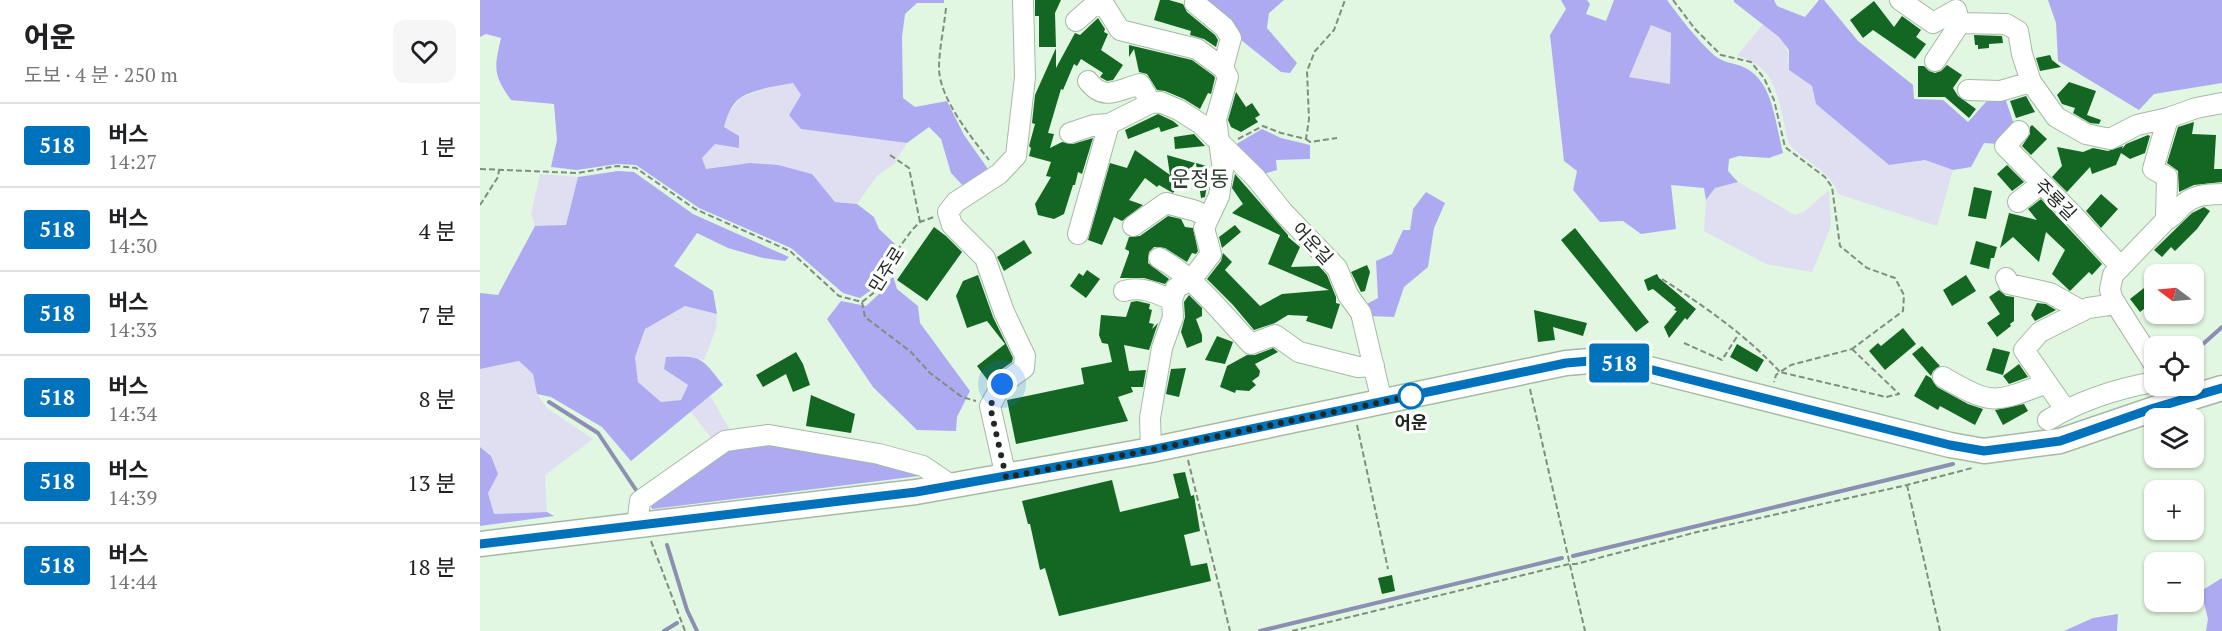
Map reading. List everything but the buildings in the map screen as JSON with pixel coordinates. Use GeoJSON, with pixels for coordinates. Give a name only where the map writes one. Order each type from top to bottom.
{"type":"FeatureCollection","features":[{"type":"Feature","properties":{"kind":"main road"},"geometry":{"type":"LineString","coordinates":[[480,544],[916,492],[1006,477],[1151,450],[1566,363],[1602,360],[1637,366],[1950,445],[1984,451],[2060,441],[2166,396]]}},
{"type":"Feature","properties":{"kind":"main road"},"geometry":{"type":"LineString","coordinates":[[2204,390],[2222,388]]}},
{"type":"Feature","properties":{"kind":"street"},"geometry":{"type":"LineString","coordinates":[[1006,477],[990,406],[1002,384],[1024,368],[1025,356],[1004,312],[985,258],[952,225],[948,212],[956,202],[999,174],[1016,156],[1025,77],[1023,0]]}},
{"type":"Feature","properties":{"kind":"street"},"geometry":{"type":"LineString","coordinates":[[1196,0],[1195,3],[1224,27],[1231,38],[1223,68]]}},
{"type":"Feature","properties":{"kind":"street"},"geometry":{"type":"LineString","coordinates":[[1900,0],[1933,22],[1956,10],[1960,23]]}},
{"type":"Feature","properties":{"kind":"street"},"geometry":{"type":"LineString","coordinates":[[1076,21],[1103,2],[1120,30],[1197,49],[1223,68],[1228,77],[1216,119],[1222,170],[1219,196],[1203,228],[1210,254],[1191,280],[1176,288],[1172,300],[1173,317],[1162,348],[1150,418],[1151,450]]}},
{"type":"Feature","properties":{"kind":"street"},"geometry":{"type":"LineString","coordinates":[[1935,61],[1960,23]]}},
{"type":"Feature","properties":{"kind":"street"},"geometry":{"type":"LineString","coordinates":[[1960,23],[2006,24],[2018,31],[2022,54],[2031,82],[2056,117],[2086,134],[2110,139],[2137,125],[2168,118],[2196,108],[2222,104]]}},
{"type":"Feature","properties":{"kind":"street"},"geometry":{"type":"LineString","coordinates":[[1070,133],[1094,125],[1109,124],[1151,104],[1140,84],[1104,94],[1095,90],[1088,81]]}},
{"type":"Feature","properties":{"kind":"street"},"geometry":{"type":"LineString","coordinates":[[1968,90],[2000,91],[2031,82]]}},
{"type":"Feature","properties":{"kind":"street","name":"어운길"},"geometry":{"type":"LineString","coordinates":[[1151,104],[1160,102],[1179,110],[1201,124],[1256,178],[1283,212],[1337,268],[1348,295],[1361,313],[1382,402]]}},
{"type":"Feature","properties":{"kind":"street"},"geometry":{"type":"LineString","coordinates":[[2166,220],[2167,177],[2153,169],[2168,118]]}},
{"type":"Feature","properties":{"kind":"street"},"geometry":{"type":"LineString","coordinates":[[1078,234],[1109,124]]}},
{"type":"Feature","properties":{"kind":"street","name":"주룡길"},"geometry":{"type":"LineString","coordinates":[[2019,131],[2005,146],[2121,267]]}},
{"type":"Feature","properties":{"kind":"street"},"geometry":{"type":"LineString","coordinates":[[2018,202],[2041,184]]}},
{"type":"Feature","properties":{"kind":"street"},"geometry":{"type":"LineString","coordinates":[[2144,348],[2116,304],[2110,289],[2113,275],[2166,220],[2173,217],[2184,203],[2197,195],[2222,194]]}},
{"type":"Feature","properties":{"kind":"street"},"geometry":{"type":"LineString","coordinates":[[1133,226],[1166,203],[1196,211],[1207,217]]}},
{"type":"Feature","properties":{"kind":"street"},"geometry":{"type":"LineString","coordinates":[[1159,258],[1177,268],[1191,280],[1251,345],[1275,335],[1299,352],[1358,367],[1374,366]]}},
{"type":"Feature","properties":{"kind":"street"},"geometry":{"type":"LineString","coordinates":[[2006,278],[2009,284],[2050,292],[2082,311]]}},
{"type":"Feature","properties":{"kind":"street"},"geometry":{"type":"LineString","coordinates":[[1124,291],[1135,288],[1147,290],[1172,300]]}},
{"type":"Feature","properties":{"kind":"street"},"geometry":{"type":"LineString","coordinates":[[2065,409],[2024,350],[2040,332],[2082,311],[2116,304]]}},
{"type":"Feature","properties":{"kind":"street"},"geometry":{"type":"LineString","coordinates":[[1943,377],[1989,400],[2008,398],[2047,383]]}},
{"type":"Feature","properties":{"kind":"street"},"geometry":{"type":"LineString","coordinates":[[2048,420],[2065,409],[2095,396],[2144,384]]}},
{"type":"Feature","properties":{"kind":"street"},"geometry":{"type":"LineString","coordinates":[[637,525],[640,501],[664,483],[725,441],[758,436],[768,435],[890,457],[923,466],[951,485]]}},
{"type":"Feature","properties":{"kind":"path"},"geometry":{"type":"LineString","coordinates":[[1305,139],[1309,118],[1307,71],[1315,51],[1334,30],[1345,0]]}},
{"type":"Feature","properties":{"kind":"path"},"geometry":{"type":"LineString","coordinates":[[1673,0],[1695,29],[1721,55],[1751,62],[1764,78],[1774,100],[1785,147],[1825,177],[1832,187],[1840,246],[1867,268],[1895,278],[1904,295],[1903,311],[1852,349],[1791,364],[1776,375],[1770,399]]}},
{"type":"Feature","properties":{"kind":"path"},"geometry":{"type":"LineString","coordinates":[[946,8],[939,70],[944,90],[968,134],[999,174]]}},
{"type":"Feature","properties":{"kind":"path"},"geometry":{"type":"LineString","coordinates":[[1217,140],[1236,141],[1263,126],[1310,142],[1338,138]]}},
{"type":"Feature","properties":{"kind":"path"},"geometry":{"type":"LineString","coordinates":[[891,155],[909,168],[920,222],[948,212]]}},
{"type":"Feature","properties":{"kind":"path","name":"민주로"},"geometry":{"type":"LineString","coordinates":[[480,169],[578,173],[617,166],[636,168],[695,209],[790,251],[839,296],[862,302],[876,291],[896,252],[920,222]]}},
{"type":"Feature","properties":{"kind":"path"},"geometry":{"type":"LineString","coordinates":[[480,205],[498,177],[498,170]]}},
{"type":"Feature","properties":{"kind":"path"},"geometry":{"type":"LineString","coordinates":[[1662,279],[1704,306],[1738,335],[1758,347],[1780,372],[1886,397],[1899,394],[1852,349]]}},
{"type":"Feature","properties":{"kind":"path"},"geometry":{"type":"LineString","coordinates":[[862,302],[865,317],[911,352],[930,374],[962,397],[990,406]]}},
{"type":"Feature","properties":{"kind":"path"},"geometry":{"type":"LineString","coordinates":[[1684,343],[1722,360],[1738,335]]}},
{"type":"Feature","properties":{"kind":"path"},"geometry":{"type":"LineString","coordinates":[[1527,371],[1585,631]]}},
{"type":"Feature","properties":{"kind":"path"},"geometry":{"type":"LineString","coordinates":[[1354,408],[1388,569]]}},
{"type":"Feature","properties":{"kind":"path"},"geometry":{"type":"LineString","coordinates":[[1184,442],[1230,631]]}},
{"type":"Feature","properties":{"kind":"path"},"geometry":{"type":"LineString","coordinates":[[1292,631],[1576,564],[1697,532],[1971,470],[1984,451]]}},
{"type":"Feature","properties":{"kind":"path"},"geometry":{"type":"LineString","coordinates":[[1907,485],[1940,631]]}},
{"type":"Feature","properties":{"kind":"path"},"geometry":{"type":"LineString","coordinates":[[637,525],[651,542],[685,631]]}},
{"type":"Feature","properties":{"kind":"shaded area"},"geometry":{"type":"Polygon","coordinates":[[[480,0],[944,0],[944,3],[917,3],[905,14],[902,37],[903,98],[915,107],[947,101],[964,135],[993,176],[967,190],[951,173],[941,139],[929,127],[907,143],[801,129],[789,115],[801,95],[793,83],[758,90],[737,100],[724,127],[739,136],[739,148],[715,144],[702,158],[706,169],[750,163],[778,165],[812,174],[835,202],[857,204],[874,217],[879,229],[895,244],[874,288],[860,298],[843,293],[791,248],[699,208],[636,165],[617,164],[577,170],[551,167],[557,140],[554,104],[511,100],[501,84],[497,71],[496,64],[501,38],[486,34],[480,37],[480,0]]]}},
{"type":"Feature","properties":{"kind":"shaded area"},"geometry":{"type":"Polygon","coordinates":[[[1207,0],[1284,0],[1269,13],[1267,28],[1297,63],[1290,73],[1281,72],[1236,36],[1207,0]]]}},
{"type":"Feature","properties":{"kind":"shaded area"},"geometry":{"type":"Polygon","coordinates":[[[1561,0],[1587,0],[1590,4],[1586,14],[1606,21],[1614,0],[1667,0],[1715,56],[1726,62],[1742,66],[1759,79],[1772,104],[1783,153],[1769,158],[1739,156],[1729,159],[1728,171],[1738,182],[1715,188],[1706,200],[1704,188],[1671,185],[1676,229],[1641,234],[1623,221],[1600,222],[1573,190],[1577,171],[1564,161],[1550,35],[1566,9],[1561,0]],[[1651,25],[1629,77],[1670,84],[1671,33],[1651,25]]]}},
{"type":"Feature","properties":{"kind":"shaded area"},"geometry":{"type":"Polygon","coordinates":[[[1734,0],[1774,0],[1777,6],[1805,17],[1819,0],[1824,0],[1858,41],[1913,85],[1914,99],[1943,100],[1968,122],[1986,102],[1997,95],[2006,101],[2016,130],[1999,144],[1984,143],[1971,167],[1953,170],[1925,160],[1889,165],[1816,104],[1812,86],[1789,70],[1789,50],[1779,37],[1734,0]]]}},
{"type":"Feature","properties":{"kind":"shaded area"},"geometry":{"type":"Polygon","coordinates":[[[2048,0],[2222,0],[2222,83],[2154,94],[2139,110],[2058,61],[2056,23],[2048,0]]]}},
{"type":"Feature","properties":{"kind":"shaded area"},"geometry":{"type":"Polygon","coordinates":[[[1651,24],[1671,33],[1670,85],[1629,77],[1651,24]]]}},
{"type":"Feature","properties":{"kind":"shaded area"},"geometry":{"type":"Polygon","coordinates":[[[1763,24],[1784,43],[1788,54],[1789,70],[1812,86],[1816,104],[1889,165],[1925,160],[1953,170],[1937,226],[1838,194],[1829,178],[1790,145],[1776,93],[1767,74],[1750,61],[1737,56],[1763,24]]]}},
{"type":"Feature","properties":{"kind":"shaded area"},"geometry":{"type":"Polygon","coordinates":[[[793,83],[801,95],[801,129],[907,143],[894,164],[877,176],[857,204],[835,202],[811,174],[750,163],[706,170],[702,158],[715,144],[726,117],[740,98],[776,85],[793,83]]]}},
{"type":"Feature","properties":{"kind":"shaded area"},"geometry":{"type":"Polygon","coordinates":[[[1262,129],[1281,138],[1310,145],[1310,159],[1276,160],[1277,170],[1263,174],[1233,146],[1262,129]]]}},
{"type":"Feature","properties":{"kind":"shaded area"},"geometry":{"type":"Polygon","coordinates":[[[618,171],[634,172],[693,214],[789,257],[785,261],[763,258],[728,248],[697,233],[674,266],[713,291],[717,314],[685,306],[645,329],[635,357],[638,382],[661,402],[681,400],[688,385],[664,369],[666,357],[687,357],[700,360],[723,385],[631,461],[602,427],[551,397],[537,394],[533,374],[519,361],[480,369],[480,293],[498,295],[535,226],[566,225],[578,177],[618,171]]]}},
{"type":"Feature","properties":{"kind":"shaded area"},"geometry":{"type":"Polygon","coordinates":[[[540,174],[578,177],[566,226],[535,226],[531,214],[540,174]]]}},
{"type":"Feature","properties":{"kind":"shaded area"},"geometry":{"type":"Polygon","coordinates":[[[1738,182],[1795,215],[1805,211],[1829,190],[1831,227],[1812,272],[1766,264],[1704,231],[1706,200],[1715,188],[1738,182]]]}},
{"type":"Feature","properties":{"kind":"shaded area"},"geometry":{"type":"Polygon","coordinates":[[[1426,192],[1445,203],[1434,228],[1428,267],[1404,287],[1394,317],[1369,316],[1363,306],[1378,298],[1376,261],[1392,254],[1403,230],[1410,230],[1413,209],[1426,192]]]}},
{"type":"Feature","properties":{"kind":"shaded area"},"geometry":{"type":"Polygon","coordinates":[[[893,276],[897,289],[918,306],[920,323],[970,391],[957,417],[956,431],[917,430],[873,387],[827,319],[841,301],[866,306],[893,276]]]}},
{"type":"Feature","properties":{"kind":"shaded area"},"geometry":{"type":"Polygon","coordinates":[[[685,306],[717,314],[716,329],[704,360],[685,356],[664,369],[688,385],[681,400],[661,402],[638,382],[635,357],[644,329],[685,306]]]}},
{"type":"Feature","properties":{"kind":"shaded area"},"geometry":{"type":"Polygon","coordinates":[[[519,361],[533,374],[537,394],[547,408],[593,439],[545,475],[547,512],[494,514],[488,493],[491,456],[480,447],[480,369],[519,361]]]}},
{"type":"Feature","properties":{"kind":"shaded area"},"geometry":{"type":"Polygon","coordinates":[[[710,395],[731,432],[712,439],[691,412],[710,395]]]}},
{"type":"Feature","properties":{"kind":"shaded area"},"geometry":{"type":"Polygon","coordinates":[[[769,443],[877,460],[919,472],[919,476],[652,509],[650,503],[727,448],[769,443]]]}},
{"type":"Feature","properties":{"kind":"shaded area"},"geometry":{"type":"Polygon","coordinates":[[[480,447],[491,456],[498,474],[488,493],[494,514],[547,512],[554,516],[480,526],[480,447]]]}},
{"type":"Feature","properties":{"kind":"shaded area"},"geometry":{"type":"Polygon","coordinates":[[[2222,578],[2222,631],[2206,631],[2208,619],[2204,603],[2204,589],[2222,578]]]}},
{"type":"Feature","properties":{"kind":"shaded area"},"geometry":{"type":"Polygon","coordinates":[[[2118,614],[2117,631],[2064,631],[2093,618],[2118,614]]]}},
{"type":"Feature","properties":{"kind":"waterway"},"geometry":{"type":"LineString","coordinates":[[2204,343],[2222,327]]}},
{"type":"Feature","properties":{"kind":"waterway"},"geometry":{"type":"LineString","coordinates":[[549,402],[598,433],[636,490]]}},
{"type":"Feature","properties":{"kind":"waterway"},"geometry":{"type":"LineString","coordinates":[[1573,556],[1953,464]]}},
{"type":"Feature","properties":{"kind":"waterway"},"geometry":{"type":"LineString","coordinates":[[667,545],[687,610],[697,631]]}},
{"type":"Feature","properties":{"kind":"waterway"},"geometry":{"type":"LineString","coordinates":[[1260,631],[1562,558]]}},
{"type":"Feature","properties":{"kind":"waterway"},"geometry":{"type":"LineString","coordinates":[[664,631],[677,623]]}},
{"type":"Feature","properties":{"kind":"bus line","name":"518"},"geometry":{"type":"LineString","coordinates":[[480,544],[916,492],[1151,450],[1566,363],[1602,360],[1637,366],[1950,445],[1984,451],[2060,441],[2154,408],[2222,388]]}},
{"type":"Feature","properties":{"kind":"place","name":"어운"},"geometry":{"type":"Point","coordinates":[1411,396]}},
{"type":"Feature","properties":{"kind":"district","name":"운정동"},"geometry":{"type":"Point","coordinates":[1200,178]}},
{"type":"Feature","properties":{"kind":"route"},"geometry":{"type":"LineString","coordinates":[[1002,384],[990,406],[1006,477],[1151,450],[1411,396]]}}]}
